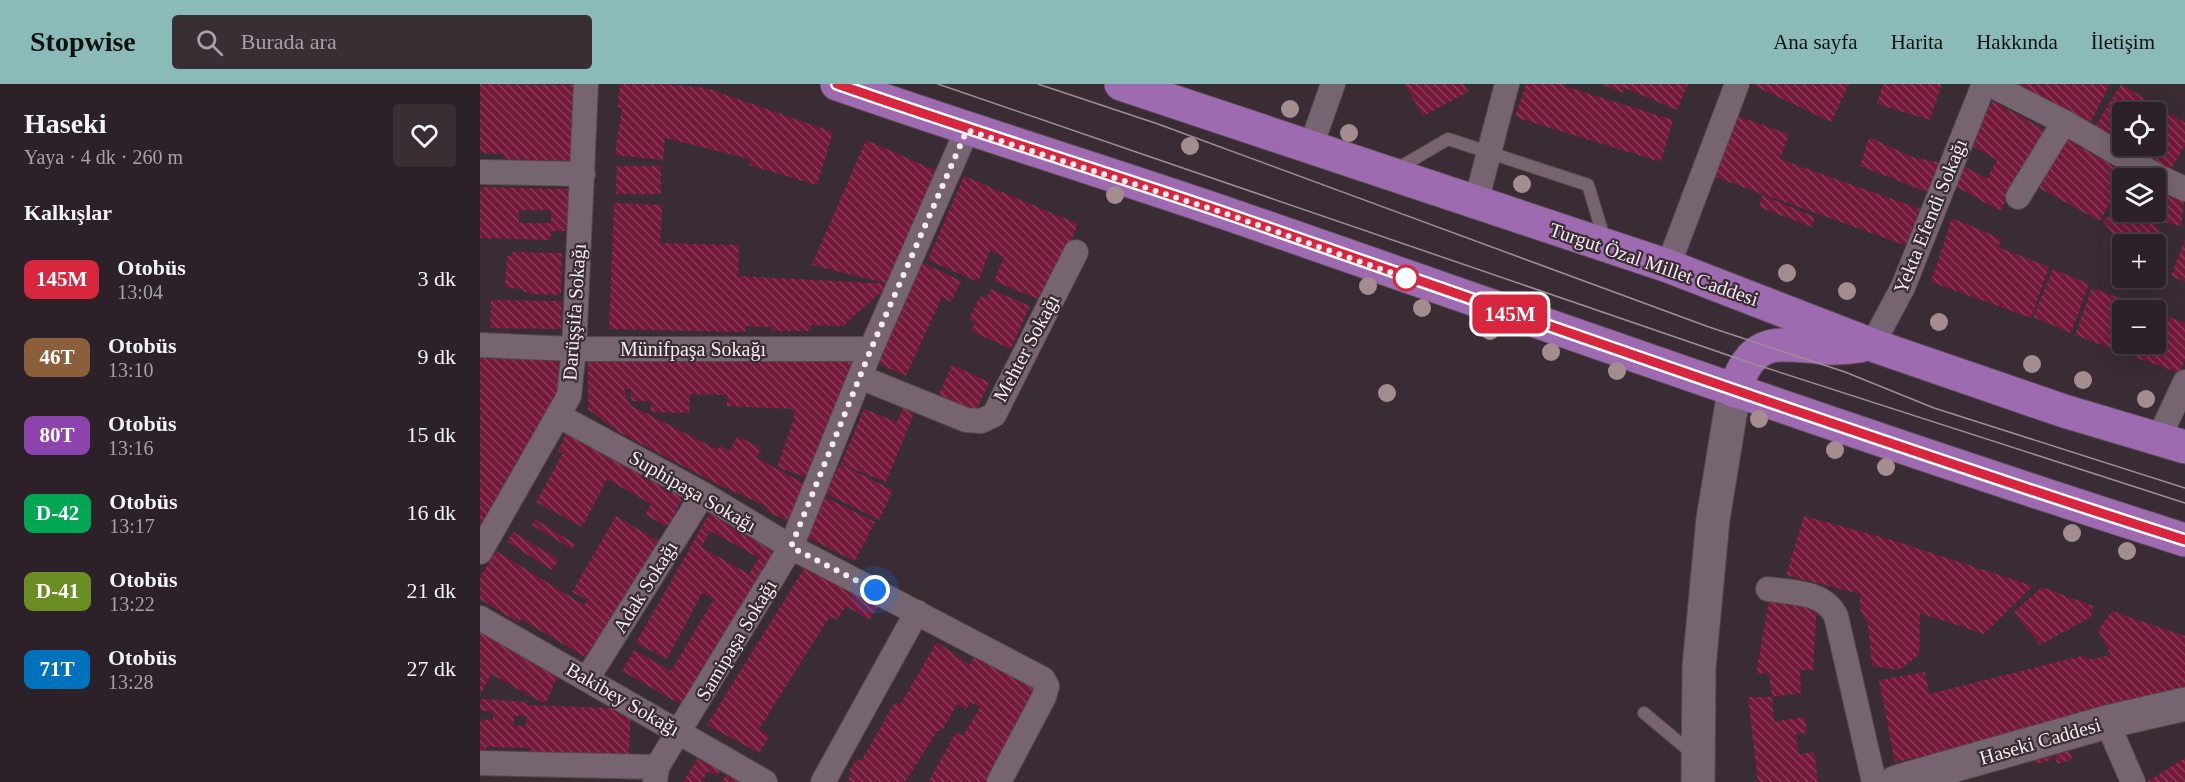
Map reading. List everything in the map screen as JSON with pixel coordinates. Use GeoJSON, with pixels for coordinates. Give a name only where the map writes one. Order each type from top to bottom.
{"type":"FeatureCollection","features":[{"type":"Feature","properties":{"kind":"main road"},"geometry":{"type":"LineString","coordinates":[[837,84],[967,130],[1227,214],[1734,391],[2185,540]]}},
{"type":"Feature","properties":{"kind":"main road","name":"Turgut Özal Millet Caddesi"},"geometry":{"type":"LineString","coordinates":[[1121,84],[1310,149],[1668,266],[1872,345],[2172,443]]}},
{"type":"Feature","properties":{"kind":"main road"},"geometry":{"type":"LineString","coordinates":[[1734,391],[1748,362],[1767,347],[1781,343],[1830,349],[1872,345]]}},
{"type":"Feature","properties":{"kind":"street","name":"Darüşşifa Sokağı"},"geometry":{"type":"LineString","coordinates":[[480,552],[559,416],[568,396],[574,349],[586,84]]}},
{"type":"Feature","properties":{"kind":"street"},"geometry":{"type":"LineString","coordinates":[[1310,149],[1333,84]]}},
{"type":"Feature","properties":{"kind":"street"},"geometry":{"type":"LineString","coordinates":[[1476,202],[1507,84]]}},
{"type":"Feature","properties":{"kind":"street"},"geometry":{"type":"LineString","coordinates":[[1668,266],[1737,84]]}},
{"type":"Feature","properties":{"kind":"street","name":"Yekta Efendi Sokağı"},"geometry":{"type":"LineString","coordinates":[[1872,345],[1903,287],[1983,84]]}},
{"type":"Feature","properties":{"kind":"street"},"geometry":{"type":"LineString","coordinates":[[1989,84],[2064,122],[2159,177],[2185,189]]}},
{"type":"Feature","properties":{"kind":"street"},"geometry":{"type":"LineString","coordinates":[[2018,197],[2064,122]]}},
{"type":"Feature","properties":{"kind":"street","name":"Samipaşa Sokağı"},"geometry":{"type":"LineString","coordinates":[[656,774],[791,547],[871,349],[967,130]]}},
{"type":"Feature","properties":{"kind":"street"},"geometry":{"type":"LineString","coordinates":[[480,172],[583,174]]}},
{"type":"Feature","properties":{"kind":"street","name":"Mehter Sokağı"},"geometry":{"type":"LineString","coordinates":[[860,377],[966,420],[981,421],[994,415],[1076,252]]}},
{"type":"Feature","properties":{"kind":"street","name":"Münifpaşa Sokağı"},"geometry":{"type":"LineString","coordinates":[[480,345],[574,349],[871,349]]}},
{"type":"Feature","properties":{"kind":"street"},"geometry":{"type":"LineString","coordinates":[[2172,443],[2185,382]]}},
{"type":"Feature","properties":{"kind":"street"},"geometry":{"type":"LineString","coordinates":[[1698,770],[1699,667],[1713,519],[1734,391]]}},
{"type":"Feature","properties":{"kind":"street","name":"Suphipaşa Sokağı"},"geometry":{"type":"LineString","coordinates":[[559,416],[703,494],[791,547],[1043,679],[1047,686],[1044,698],[999,782]]}},
{"type":"Feature","properties":{"kind":"street","name":"Adak Sokağı"},"geometry":{"type":"LineString","coordinates":[[587,679],[703,494]]}},
{"type":"Feature","properties":{"kind":"street"},"geometry":{"type":"LineString","coordinates":[[1768,589],[1820,598],[1831,606],[1836,616],[1874,782]]}},
{"type":"Feature","properties":{"kind":"street"},"geometry":{"type":"LineString","coordinates":[[823,782],[917,612]]}},
{"type":"Feature","properties":{"kind":"street","name":"Bakibey Sokağı"},"geometry":{"type":"LineString","coordinates":[[480,618],[765,782]]}},
{"type":"Feature","properties":{"kind":"street","name":"Haseki Caddesi"},"geometry":{"type":"LineString","coordinates":[[1896,782],[2108,722],[2185,704]]}},
{"type":"Feature","properties":{"kind":"street"},"geometry":{"type":"LineString","coordinates":[[2108,722],[2133,782]]}},
{"type":"Feature","properties":{"kind":"street"},"geometry":{"type":"LineString","coordinates":[[480,763],[656,774]]}},
{"type":"Feature","properties":{"kind":"lane"},"geometry":{"type":"LineString","coordinates":[[1388,174],[1448,139],[1489,152],[1588,185],[1606,245]]}},
{"type":"Feature","properties":{"kind":"lane"},"geometry":{"type":"LineString","coordinates":[[1644,713],[1698,770]]}},
{"type":"Feature","properties":{"kind":"building"},"geometry":{"type":"Polygon","coordinates":[[[480,84],[578,85],[575,161],[504,159],[504,154],[480,153],[480,84]]]}},
{"type":"Feature","properties":{"kind":"building"},"geometry":{"type":"Polygon","coordinates":[[[620,84],[665,84],[706,88],[833,132],[817,185],[749,165],[750,159],[665,138],[663,160],[615,155],[622,108],[618,107],[620,84]]]}},
{"type":"Feature","properties":{"kind":"building"},"geometry":{"type":"Polygon","coordinates":[[[1405,84],[1464,84],[1468,92],[1423,116],[1405,84]]]}},
{"type":"Feature","properties":{"kind":"building"},"geometry":{"type":"Polygon","coordinates":[[[1526,84],[1565,84],[1564,86],[1673,120],[1661,162],[1515,117],[1526,84]]]}},
{"type":"Feature","properties":{"kind":"building"},"geometry":{"type":"Polygon","coordinates":[[[1601,84],[1688,84],[1677,110],[1625,88],[1623,93],[1601,84]]]}},
{"type":"Feature","properties":{"kind":"building"},"geometry":{"type":"Polygon","coordinates":[[[1751,84],[1849,84],[1831,122],[1751,84]]]}},
{"type":"Feature","properties":{"kind":"building"},"geometry":{"type":"Polygon","coordinates":[[[1883,84],[1942,84],[1930,120],[1877,104],[1883,84]]]}},
{"type":"Feature","properties":{"kind":"building"},"geometry":{"type":"Polygon","coordinates":[[[2008,84],[2110,84],[2089,125],[2008,84]]]}},
{"type":"Feature","properties":{"kind":"building"},"geometry":{"type":"Polygon","coordinates":[[[2121,84],[2151,102],[2112,102],[2112,143],[2092,131],[2121,84]]]}},
{"type":"Feature","properties":{"kind":"building"},"geometry":{"type":"Polygon","coordinates":[[[1993,101],[2052,134],[2021,174],[2000,211],[1953,185],[1964,166],[1987,179],[1997,160],[1968,144],[1993,101]]]}},
{"type":"Feature","properties":{"kind":"building"},"geometry":{"type":"Polygon","coordinates":[[[2166,111],[2185,123],[2185,145],[2167,176],[2166,168],[2154,168],[2134,156],[2166,156],[2166,111]]]}},
{"type":"Feature","properties":{"kind":"building"},"geometry":{"type":"Polygon","coordinates":[[[1737,116],[1789,134],[1780,159],[1923,210],[1910,247],[1715,177],[1737,116]]]}},
{"type":"Feature","properties":{"kind":"building"},"geometry":{"type":"Polygon","coordinates":[[[2059,135],[2118,168],[2112,168],[2112,200],[2100,221],[2032,184],[2059,135]]]}},
{"type":"Feature","properties":{"kind":"building"},"geometry":{"type":"Polygon","coordinates":[[[1869,137],[1912,157],[1941,163],[1930,193],[1860,166],[1869,137]]]}},
{"type":"Feature","properties":{"kind":"building"},"geometry":{"type":"Polygon","coordinates":[[[866,140],[937,171],[890,284],[812,265],[866,140]]]}},
{"type":"Feature","properties":{"kind":"building"},"geometry":{"type":"Polygon","coordinates":[[[617,166],[661,166],[661,194],[616,194],[617,166]]]}},
{"type":"Feature","properties":{"kind":"building"},"geometry":{"type":"Polygon","coordinates":[[[964,176],[1078,224],[1045,302],[994,281],[1004,257],[990,250],[978,282],[928,260],[964,176]]]}},
{"type":"Feature","properties":{"kind":"building"},"geometry":{"type":"Polygon","coordinates":[[[480,187],[569,189],[567,231],[551,231],[550,240],[480,238],[480,187]],[[519,210],[519,223],[551,223],[551,210],[519,210]]]}},
{"type":"Feature","properties":{"kind":"building"},"geometry":{"type":"Polygon","coordinates":[[[2166,187],[2185,192],[2181,226],[2162,222],[2166,222],[2166,187]]]}},
{"type":"Feature","properties":{"kind":"building"},"geometry":{"type":"Polygon","coordinates":[[[1762,195],[1815,217],[1812,227],[1759,207],[1762,195]]]}},
{"type":"Feature","properties":{"kind":"building"},"geometry":{"type":"Polygon","coordinates":[[[614,203],[662,205],[660,243],[739,245],[738,276],[890,284],[843,326],[811,325],[810,331],[772,331],[772,327],[745,326],[745,332],[609,329],[614,203]]]}},
{"type":"Feature","properties":{"kind":"building"},"geometry":{"type":"Polygon","coordinates":[[[2112,213],[2112,222],[2153,222],[2162,234],[2113,234],[2103,221],[2112,213]]]}},
{"type":"Feature","properties":{"kind":"building"},"geometry":{"type":"Polygon","coordinates":[[[1952,218],[2002,239],[1998,247],[2049,267],[2031,318],[1931,282],[1952,218]]]}},
{"type":"Feature","properties":{"kind":"building"},"geometry":{"type":"Polygon","coordinates":[[[2185,240],[2185,282],[2171,276],[2185,240]]]}},
{"type":"Feature","properties":{"kind":"building"},"geometry":{"type":"Polygon","coordinates":[[[512,252],[562,253],[561,295],[531,294],[505,287],[507,256],[512,256],[512,252]]]}},
{"type":"Feature","properties":{"kind":"building"},"geometry":{"type":"Polygon","coordinates":[[[917,260],[961,281],[951,302],[942,297],[906,376],[871,360],[917,260]]]}},
{"type":"Feature","properties":{"kind":"building"},"geometry":{"type":"Polygon","coordinates":[[[2053,269],[2089,284],[2071,333],[2033,317],[2053,269]]]}},
{"type":"Feature","properties":{"kind":"building"},"geometry":{"type":"Polygon","coordinates":[[[2092,288],[2125,300],[2112,300],[2112,349],[2075,335],[2092,288]]]}},
{"type":"Feature","properties":{"kind":"building"},"geometry":{"type":"Polygon","coordinates":[[[990,289],[1030,306],[1011,349],[971,331],[975,322],[969,319],[980,296],[986,299],[990,289]]]}},
{"type":"Feature","properties":{"kind":"building"},"geometry":{"type":"Polygon","coordinates":[[[491,300],[562,301],[561,329],[490,328],[491,300]]]}},
{"type":"Feature","properties":{"kind":"building"},"geometry":{"type":"Polygon","coordinates":[[[2166,316],[2185,323],[2185,360],[2179,373],[2127,354],[2166,354],[2166,316]]]}},
{"type":"Feature","properties":{"kind":"building"},"geometry":{"type":"Polygon","coordinates":[[[480,358],[559,359],[558,395],[520,455],[480,533],[480,415],[483,411],[480,411],[480,358]]]}},
{"type":"Feature","properties":{"kind":"building"},"geometry":{"type":"Polygon","coordinates":[[[588,358],[855,362],[813,480],[777,467],[794,419],[793,409],[727,406],[727,395],[690,394],[689,413],[650,412],[651,401],[631,401],[631,389],[624,389],[630,405],[718,450],[720,445],[730,451],[737,436],[761,448],[757,458],[809,486],[792,523],[766,511],[768,507],[715,483],[617,431],[588,409],[588,358]]]}},
{"type":"Feature","properties":{"kind":"building"},"geometry":{"type":"Polygon","coordinates":[[[952,365],[989,382],[976,412],[938,396],[952,365]]]}},
{"type":"Feature","properties":{"kind":"building"},"geometry":{"type":"Polygon","coordinates":[[[904,406],[915,411],[886,482],[841,464],[864,409],[897,422],[904,406]]]}},
{"type":"Feature","properties":{"kind":"building"},"geometry":{"type":"Polygon","coordinates":[[[569,428],[687,489],[668,527],[645,515],[651,504],[607,479],[582,527],[536,502],[563,453],[558,451],[569,428]]]}},
{"type":"Feature","properties":{"kind":"building"},"geometry":{"type":"Polygon","coordinates":[[[840,464],[893,490],[879,520],[825,493],[840,464]]]}},
{"type":"Feature","properties":{"kind":"building"},"geometry":{"type":"Polygon","coordinates":[[[825,497],[875,522],[855,561],[806,537],[825,497]]]}},
{"type":"Feature","properties":{"kind":"building"},"geometry":{"type":"Polygon","coordinates":[[[712,509],[780,547],[687,708],[622,671],[634,650],[671,671],[714,599],[702,593],[667,659],[636,643],[712,509]],[[710,531],[701,547],[749,574],[759,558],[710,531]]]}},
{"type":"Feature","properties":{"kind":"building"},"geometry":{"type":"Polygon","coordinates":[[[616,516],[660,542],[615,617],[585,657],[521,619],[519,623],[480,599],[480,577],[496,551],[584,605],[587,600],[572,592],[616,516]]]}},
{"type":"Feature","properties":{"kind":"building"},"geometry":{"type":"Polygon","coordinates":[[[1804,516],[1892,540],[2033,586],[1984,634],[1920,613],[1919,655],[1899,670],[1872,666],[1868,624],[1860,610],[1860,594],[1786,575],[1804,516]]]}},
{"type":"Feature","properties":{"kind":"building"},"geometry":{"type":"Polygon","coordinates":[[[535,519],[575,544],[572,549],[532,525],[535,519]]]}},
{"type":"Feature","properties":{"kind":"building"},"geometry":{"type":"Polygon","coordinates":[[[513,532],[559,560],[552,570],[507,542],[513,532]]]}},
{"type":"Feature","properties":{"kind":"building"},"geometry":{"type":"Polygon","coordinates":[[[808,562],[879,605],[869,620],[846,606],[837,620],[830,616],[759,729],[770,736],[759,753],[707,725],[808,562]]]}},
{"type":"Feature","properties":{"kind":"building"},"geometry":{"type":"Polygon","coordinates":[[[2042,587],[2093,606],[2091,617],[2040,645],[2014,612],[2042,587]]]}},
{"type":"Feature","properties":{"kind":"building"},"geometry":{"type":"Polygon","coordinates":[[[1770,595],[1817,603],[1813,670],[1800,670],[1801,693],[1772,697],[1769,673],[1756,674],[1770,595]]]}},
{"type":"Feature","properties":{"kind":"building"},"geometry":{"type":"Polygon","coordinates":[[[2112,611],[2185,636],[2185,691],[1941,753],[1895,762],[1879,680],[1925,672],[1929,694],[2085,655],[2087,660],[2111,655],[2098,630],[2112,611]]]}},
{"type":"Feature","properties":{"kind":"building"},"geometry":{"type":"Polygon","coordinates":[[[480,629],[560,671],[545,704],[491,674],[480,695],[480,629]]]}},
{"type":"Feature","properties":{"kind":"building"},"geometry":{"type":"Polygon","coordinates":[[[937,642],[970,665],[977,650],[1043,686],[989,782],[928,782],[956,732],[963,736],[980,707],[970,702],[966,710],[957,704],[941,732],[938,730],[905,782],[846,782],[852,773],[849,771],[857,759],[861,761],[895,702],[900,705],[937,642]]]}},
{"type":"Feature","properties":{"kind":"building"},"geometry":{"type":"Polygon","coordinates":[[[1748,697],[1772,697],[1774,722],[1805,717],[1807,733],[1796,734],[1798,754],[1814,752],[1818,782],[1758,782],[1748,697]]]}},
{"type":"Feature","properties":{"kind":"building"},"geometry":{"type":"Polygon","coordinates":[[[480,699],[526,702],[527,705],[631,709],[629,755],[529,754],[529,748],[486,747],[486,751],[480,751],[480,720],[493,719],[493,711],[480,711],[480,699]],[[514,716],[514,726],[526,726],[527,716],[514,716]]]}},
{"type":"Feature","properties":{"kind":"building"},"geometry":{"type":"Polygon","coordinates":[[[2068,743],[2072,760],[2057,764],[2053,747],[2068,743]]]}},
{"type":"Feature","properties":{"kind":"building"},"geometry":{"type":"Polygon","coordinates":[[[2049,749],[2052,760],[2035,764],[2032,752],[2049,749]]]}},
{"type":"Feature","properties":{"kind":"building"},"geometry":{"type":"Polygon","coordinates":[[[700,754],[722,768],[717,776],[708,771],[701,782],[683,782],[700,754]]]}},
{"type":"Feature","properties":{"kind":"building"},"geometry":{"type":"Polygon","coordinates":[[[2185,758],[2185,782],[2146,782],[2185,758]]]}},
{"type":"Feature","properties":{"kind":"building"},"geometry":{"type":"Polygon","coordinates":[[[728,771],[751,782],[722,782],[728,771]]]}},
{"type":"Feature","properties":{"kind":"tram line"},"geometry":{"type":"LineString","coordinates":[[938,84],[1748,362],[2185,503]]}},
{"type":"Feature","properties":{"kind":"tram line"},"geometry":{"type":"LineString","coordinates":[[1038,84],[1158,124],[1709,327],[1845,372],[1934,408],[2185,488]]}},
{"type":"Feature","properties":{"kind":"bus line","name":"145M"},"geometry":{"type":"LineString","coordinates":[[837,84],[967,130],[1227,214],[1734,391],[2185,540]]}},
{"type":"Feature","properties":{"kind":"route"},"geometry":{"type":"LineString","coordinates":[[875,590],[791,547],[871,349],[967,130],[1227,214],[1406,278]]}}]}
